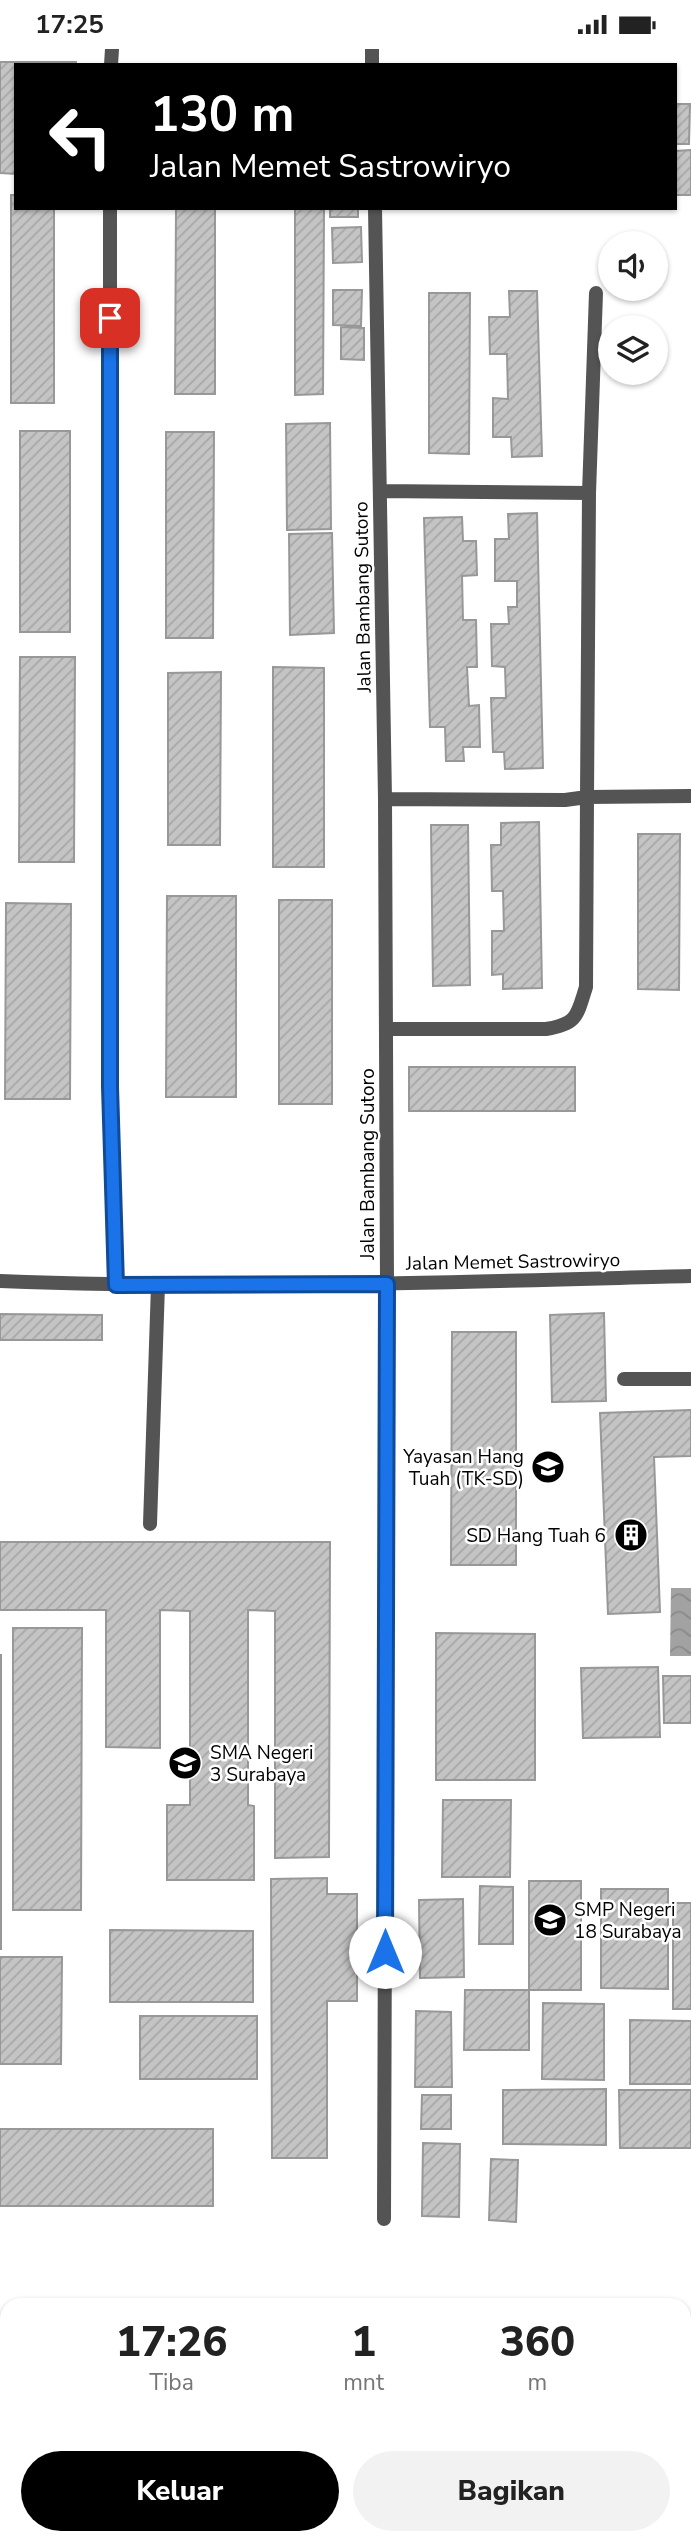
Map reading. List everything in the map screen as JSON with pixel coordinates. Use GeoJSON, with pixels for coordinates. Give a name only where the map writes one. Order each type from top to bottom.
{"type":"FeatureCollection","features":[{"type":"Feature","properties":{"kind":"street"},"geometry":{"type":"LineString","coordinates":[[110,210],[110,1087],[116,1285]]}},
{"type":"Feature","properties":{"kind":"street","name":"Jalan Bambang Sutoro"},"geometry":{"type":"LineString","coordinates":[[375,210],[385,799],[387,1284],[384,2219]]}},
{"type":"Feature","properties":{"kind":"street"},"geometry":{"type":"LineString","coordinates":[[386,1029],[546,1029],[565,1026],[578,1014],[586,987],[589,493],[596,293]]}},
{"type":"Feature","properties":{"kind":"street"},"geometry":{"type":"LineString","coordinates":[[380,491],[589,493]]}},
{"type":"Feature","properties":{"kind":"street"},"geometry":{"type":"LineString","coordinates":[[385,799],[565,800],[587,797],[691,796]]}},
{"type":"Feature","properties":{"kind":"street","name":"Jalan Memet Sastrowiryo"},"geometry":{"type":"LineString","coordinates":[[0,1280],[116,1285],[387,1284],[691,1276]]}},
{"type":"Feature","properties":{"kind":"street"},"geometry":{"type":"LineString","coordinates":[[150,1524],[158,1285]]}},
{"type":"Feature","properties":{"kind":"street"},"geometry":{"type":"LineString","coordinates":[[624,1379],[691,1379]]}},
{"type":"Feature","properties":{"kind":"water"},"geometry":{"type":"Polygon","coordinates":[[[671,1588],[691,1588],[691,1656],[670,1656],[671,1588]]]}},
{"type":"Feature","properties":{"kind":"building"},"geometry":{"type":"Polygon","coordinates":[[[0,62],[76,62],[14,63],[14,174],[0,173],[0,62]]]}},
{"type":"Feature","properties":{"kind":"building"},"geometry":{"type":"Polygon","coordinates":[[[677,104],[690,104],[689,144],[677,144],[677,104]]]}},
{"type":"Feature","properties":{"kind":"building"},"geometry":{"type":"Polygon","coordinates":[[[691,150],[691,195],[677,195],[677,151],[691,150]]]}},
{"type":"Feature","properties":{"kind":"building"},"geometry":{"type":"Polygon","coordinates":[[[11,195],[14,195],[14,210],[54,210],[54,403],[11,403],[11,195]]]}},
{"type":"Feature","properties":{"kind":"building"},"geometry":{"type":"Polygon","coordinates":[[[176,210],[215,210],[215,394],[175,394],[176,210]]]}},
{"type":"Feature","properties":{"kind":"building"},"geometry":{"type":"Polygon","coordinates":[[[295,210],[324,210],[323,394],[295,395],[295,210]]]}},
{"type":"Feature","properties":{"kind":"building"},"geometry":{"type":"Polygon","coordinates":[[[330,210],[358,210],[358,217],[330,217],[330,210]]]}},
{"type":"Feature","properties":{"kind":"building"},"geometry":{"type":"Polygon","coordinates":[[[361,227],[362,262],[333,263],[332,228],[361,227]]]}},
{"type":"Feature","properties":{"kind":"building"},"geometry":{"type":"Polygon","coordinates":[[[333,290],[362,290],[361,326],[333,325],[333,290]]]}},
{"type":"Feature","properties":{"kind":"building"},"geometry":{"type":"Polygon","coordinates":[[[509,291],[537,291],[542,456],[512,457],[511,437],[493,437],[493,398],[508,399],[507,354],[490,354],[489,317],[510,317],[509,291]]]}},
{"type":"Feature","properties":{"kind":"building"},"geometry":{"type":"Polygon","coordinates":[[[429,293],[470,293],[469,454],[429,453],[429,293]]]}},
{"type":"Feature","properties":{"kind":"building"},"geometry":{"type":"Polygon","coordinates":[[[341,327],[364,328],[364,360],[341,359],[341,327]]]}},
{"type":"Feature","properties":{"kind":"building"},"geometry":{"type":"Polygon","coordinates":[[[330,423],[331,529],[287,530],[286,424],[330,423]]]}},
{"type":"Feature","properties":{"kind":"building"},"geometry":{"type":"Polygon","coordinates":[[[20,431],[70,431],[70,632],[20,632],[20,431]]]}},
{"type":"Feature","properties":{"kind":"building"},"geometry":{"type":"Polygon","coordinates":[[[166,432],[214,432],[213,638],[166,638],[166,432]]]}},
{"type":"Feature","properties":{"kind":"building"},"geometry":{"type":"Polygon","coordinates":[[[537,513],[543,768],[505,769],[504,752],[493,752],[491,698],[506,698],[505,667],[492,666],[491,624],[509,624],[508,607],[517,607],[517,581],[495,581],[495,539],[509,539],[508,514],[537,513]]]}},
{"type":"Feature","properties":{"kind":"building"},"geometry":{"type":"Polygon","coordinates":[[[462,517],[463,541],[476,541],[477,575],[462,576],[463,620],[476,620],[477,667],[467,667],[469,706],[479,705],[480,747],[463,747],[464,761],[446,761],[445,727],[430,727],[424,518],[462,517]]]}},
{"type":"Feature","properties":{"kind":"building"},"geometry":{"type":"Polygon","coordinates":[[[332,533],[334,633],[290,635],[289,534],[332,533]]]}},
{"type":"Feature","properties":{"kind":"building"},"geometry":{"type":"Polygon","coordinates":[[[20,657],[75,657],[74,862],[19,862],[20,657]]]}},
{"type":"Feature","properties":{"kind":"building"},"geometry":{"type":"Polygon","coordinates":[[[273,667],[324,668],[324,867],[273,867],[273,667]]]}},
{"type":"Feature","properties":{"kind":"building"},"geometry":{"type":"Polygon","coordinates":[[[221,672],[220,845],[168,845],[168,673],[221,672]]]}},
{"type":"Feature","properties":{"kind":"building"},"geometry":{"type":"Polygon","coordinates":[[[539,822],[542,988],[503,989],[503,974],[492,975],[492,931],[504,931],[503,891],[492,891],[491,845],[501,845],[501,823],[539,822]]]}},
{"type":"Feature","properties":{"kind":"building"},"geometry":{"type":"Polygon","coordinates":[[[431,825],[468,825],[470,985],[433,986],[431,825]]]}},
{"type":"Feature","properties":{"kind":"building"},"geometry":{"type":"Polygon","coordinates":[[[638,834],[680,834],[679,990],[638,989],[638,834]]]}},
{"type":"Feature","properties":{"kind":"building"},"geometry":{"type":"Polygon","coordinates":[[[167,896],[236,896],[236,1097],[166,1097],[167,896]]]}},
{"type":"Feature","properties":{"kind":"building"},"geometry":{"type":"Polygon","coordinates":[[[279,900],[332,900],[332,1104],[279,1104],[279,900]]]}},
{"type":"Feature","properties":{"kind":"building"},"geometry":{"type":"Polygon","coordinates":[[[6,903],[71,904],[70,1099],[5,1099],[6,903]]]}},
{"type":"Feature","properties":{"kind":"building"},"geometry":{"type":"Polygon","coordinates":[[[409,1067],[575,1067],[575,1111],[409,1111],[409,1067]]]}},
{"type":"Feature","properties":{"kind":"building"},"geometry":{"type":"Polygon","coordinates":[[[604,1313],[606,1401],[552,1402],[550,1315],[604,1313]]]}},
{"type":"Feature","properties":{"kind":"building"},"geometry":{"type":"Polygon","coordinates":[[[0,1314],[102,1315],[102,1340],[0,1340],[0,1314]]]}},
{"type":"Feature","properties":{"kind":"building"},"geometry":{"type":"Polygon","coordinates":[[[452,1332],[516,1332],[516,1565],[451,1565],[452,1332]]]}},
{"type":"Feature","properties":{"kind":"building","name":"SD Hang Tuah 6"},"geometry":{"type":"Polygon","coordinates":[[[691,1410],[691,1456],[654,1457],[660,1612],[608,1614],[600,1413],[691,1410]]]}},
{"type":"Feature","properties":{"kind":"building"},"geometry":{"type":"Polygon","coordinates":[[[0,1542],[330,1542],[329,1857],[275,1858],[275,1611],[248,1610],[248,1805],[254,1806],[254,1880],[167,1880],[167,1805],[190,1805],[190,1611],[160,1610],[160,1748],[106,1747],[106,1610],[0,1610],[0,1542]]]}},
{"type":"Feature","properties":{"kind":"building"},"geometry":{"type":"Polygon","coordinates":[[[13,1628],[82,1628],[81,1910],[13,1910],[13,1628]]]}},
{"type":"Feature","properties":{"kind":"building"},"geometry":{"type":"Polygon","coordinates":[[[436,1633],[535,1634],[535,1780],[436,1780],[436,1633]]]}},
{"type":"Feature","properties":{"kind":"building"},"geometry":{"type":"Polygon","coordinates":[[[1,1655],[1,1949],[0,1949],[1,1655]]]}},
{"type":"Feature","properties":{"kind":"building"},"geometry":{"type":"Polygon","coordinates":[[[658,1667],[660,1737],[583,1738],[581,1668],[658,1667]]]}},
{"type":"Feature","properties":{"kind":"building"},"geometry":{"type":"Polygon","coordinates":[[[663,1676],[691,1676],[691,1723],[664,1723],[663,1676]]]}},
{"type":"Feature","properties":{"kind":"building"},"geometry":{"type":"Polygon","coordinates":[[[443,1800],[511,1800],[510,1877],[442,1877],[443,1800]]]}},
{"type":"Feature","properties":{"kind":"building"},"geometry":{"type":"Polygon","coordinates":[[[327,1878],[327,1894],[357,1894],[357,2001],[327,2001],[327,2158],[272,2158],[271,1879],[327,1878]]]}},
{"type":"Feature","properties":{"kind":"building"},"geometry":{"type":"Polygon","coordinates":[[[529,1881],[581,1881],[581,1990],[529,1990],[529,1881]]]}},
{"type":"Feature","properties":{"kind":"building"},"geometry":{"type":"Polygon","coordinates":[[[480,1886],[513,1887],[513,1944],[479,1944],[480,1886]]]}},
{"type":"Feature","properties":{"kind":"building"},"geometry":{"type":"Polygon","coordinates":[[[601,1889],[668,1889],[668,1989],[601,1988],[601,1889]]]}},
{"type":"Feature","properties":{"kind":"building"},"geometry":{"type":"Polygon","coordinates":[[[463,1899],[464,1977],[420,1978],[419,1900],[463,1899]]]}},
{"type":"Feature","properties":{"kind":"building"},"geometry":{"type":"Polygon","coordinates":[[[673,1903],[691,1903],[691,2009],[673,2009],[673,1903]]]}},
{"type":"Feature","properties":{"kind":"building"},"geometry":{"type":"Polygon","coordinates":[[[110,1930],[253,1931],[253,2002],[110,2002],[110,1930]]]}},
{"type":"Feature","properties":{"kind":"building"},"geometry":{"type":"Polygon","coordinates":[[[0,1957],[62,1957],[61,2064],[0,2064],[0,1957]]]}},
{"type":"Feature","properties":{"kind":"building"},"geometry":{"type":"Polygon","coordinates":[[[465,1990],[529,1990],[529,2050],[464,2050],[465,1990]]]}},
{"type":"Feature","properties":{"kind":"building"},"geometry":{"type":"Polygon","coordinates":[[[543,2003],[604,2004],[604,2080],[542,2079],[543,2003]]]}},
{"type":"Feature","properties":{"kind":"building"},"geometry":{"type":"Polygon","coordinates":[[[416,2011],[451,2012],[452,2087],[415,2087],[416,2011]]]}},
{"type":"Feature","properties":{"kind":"building"},"geometry":{"type":"Polygon","coordinates":[[[140,2016],[257,2016],[257,2079],[140,2079],[140,2016]]]}},
{"type":"Feature","properties":{"kind":"building"},"geometry":{"type":"Polygon","coordinates":[[[630,2020],[691,2021],[691,2084],[630,2084],[630,2020]]]}},
{"type":"Feature","properties":{"kind":"building"},"geometry":{"type":"Polygon","coordinates":[[[606,2089],[606,2145],[503,2144],[503,2090],[606,2089]]]}},
{"type":"Feature","properties":{"kind":"building"},"geometry":{"type":"Polygon","coordinates":[[[619,2090],[691,2090],[691,2148],[620,2148],[619,2090]]]}},
{"type":"Feature","properties":{"kind":"building"},"geometry":{"type":"Polygon","coordinates":[[[422,2095],[451,2095],[451,2129],[421,2129],[422,2095]]]}},
{"type":"Feature","properties":{"kind":"building"},"geometry":{"type":"Polygon","coordinates":[[[0,2129],[213,2129],[213,2206],[0,2206],[0,2129]]]}},
{"type":"Feature","properties":{"kind":"building"},"geometry":{"type":"Polygon","coordinates":[[[423,2143],[460,2144],[459,2217],[422,2216],[423,2143]]]}},
{"type":"Feature","properties":{"kind":"building"},"geometry":{"type":"Polygon","coordinates":[[[491,2159],[518,2160],[516,2222],[489,2220],[491,2159]]]}},
{"type":"Feature","properties":{"kind":"place","name":"Yayasan Hang Tuah (TK-SD)"},"geometry":{"type":"Point","coordinates":[548,1467]}},
{"type":"Feature","properties":{"kind":"place","name":"SD Hang Tuah 6"},"geometry":{"type":"Point","coordinates":[631,1535]}},
{"type":"Feature","properties":{"kind":"place","name":"SMA Negeri 3 Surabaya"},"geometry":{"type":"Point","coordinates":[185,1763]}},
{"type":"Feature","properties":{"kind":"place","name":"SMP Negeri 18 Surabaya"},"geometry":{"type":"Point","coordinates":[550,1920]}},
{"type":"Feature","properties":{"kind":"route"},"geometry":{"type":"LineString","coordinates":[[110,318],[110,1087],[116,1285],[387,1284],[385,1952]]}}]}
